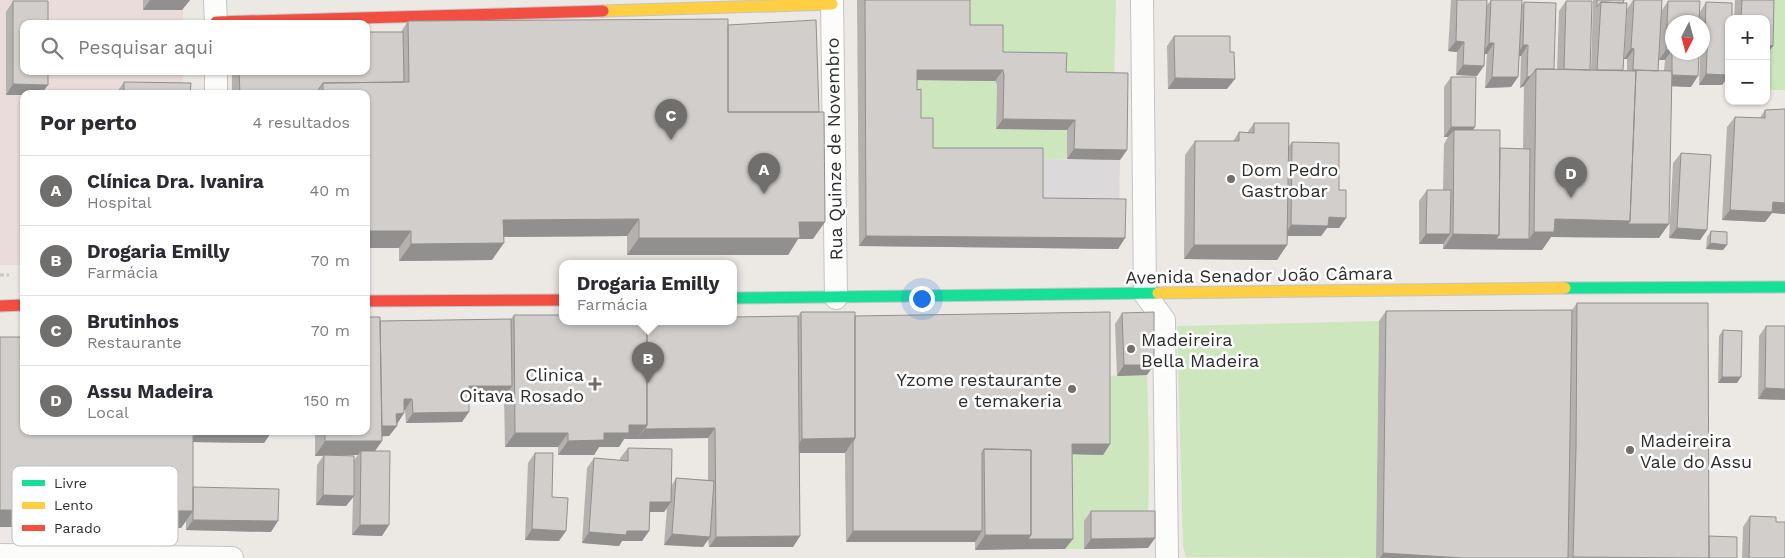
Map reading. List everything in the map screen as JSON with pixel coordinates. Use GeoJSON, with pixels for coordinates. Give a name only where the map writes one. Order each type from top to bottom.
{"type":"FeatureCollection","features":[{"type":"Feature","properties":{"kind":"main road"},"geometry":{"type":"LineString","coordinates":[[216,15],[832,2]]}},
{"type":"Feature","properties":{"kind":"main road","name":"Avenida Senador João Câmara"},"geometry":{"type":"LineString","coordinates":[[737,298],[1785,287]]}},
{"type":"Feature","properties":{"kind":"main road"},"geometry":{"type":"LineString","coordinates":[[370,301],[559,300]]}},
{"type":"Feature","properties":{"kind":"main road"},"geometry":{"type":"LineString","coordinates":[[0,306],[20,305]]}},
{"type":"Feature","properties":{"kind":"street"},"geometry":{"type":"LineString","coordinates":[[1142,0],[1145,294],[1164,320],[1167,558]]}},
{"type":"Feature","properties":{"kind":"street","name":"Rua Quinze de Novembro"},"geometry":{"type":"LineString","coordinates":[[832,2],[836,298]]}},
{"type":"Feature","properties":{"kind":"street"},"geometry":{"type":"LineString","coordinates":[[216,75],[216,90]]}},
{"type":"Feature","properties":{"kind":"street"},"geometry":{"type":"LineString","coordinates":[[0,555],[232,558]]}},
{"type":"Feature","properties":{"kind":"shaded area"},"geometry":{"type":"Polygon","coordinates":[[[0,0],[183,0],[183,20],[20,20],[20,75],[183,75],[183,90],[20,90],[20,265],[0,265],[0,0]]]}},
{"type":"Feature","properties":{"kind":"shaded area"},"geometry":{"type":"Polygon","coordinates":[[[1036,159],[1120,160],[1119,209],[1035,208],[1036,159]]]}},
{"type":"Feature","properties":{"kind":"green space"},"geometry":{"type":"Polygon","coordinates":[[[963,0],[1116,0],[1114,83],[995,63],[963,36],[963,0]]]}},
{"type":"Feature","properties":{"kind":"green space"},"geometry":{"type":"Polygon","coordinates":[[[1767,0],[1785,0],[1785,90],[1770,90],[1770,15],[1767,15],[1767,0]]]}},
{"type":"Feature","properties":{"kind":"green space"},"geometry":{"type":"Polygon","coordinates":[[[910,80],[995,81],[997,85],[996,129],[1067,130],[1067,159],[925,158],[914,129],[910,80]]]}},
{"type":"Feature","properties":{"kind":"green space"},"geometry":{"type":"Polygon","coordinates":[[[1379,321],[1376,558],[1186,557],[1183,546],[1177,326],[1379,321]]]}},
{"type":"Feature","properties":{"kind":"green space"},"geometry":{"type":"Polygon","coordinates":[[[1147,375],[1148,521],[1104,549],[1065,549],[1065,454],[1101,376],[1147,375]]]}},
{"type":"Feature","properties":{"kind":"building"},"geometry":{"type":"Polygon","coordinates":[[[865,0],[970,0],[970,25],[1003,25],[1003,52],[1067,53],[1066,72],[1128,73],[1127,150],[1074,149],[1075,120],[1003,119],[1003,70],[917,70],[917,90],[921,89],[921,118],[933,118],[933,148],[1043,148],[1043,198],[1126,199],[1125,238],[866,236],[865,0]]]}},
{"type":"Feature","properties":{"kind":"building"},"geometry":{"type":"Polygon","coordinates":[[[1457,0],[1487,0],[1484,66],[1463,65],[1464,42],[1456,41],[1457,0]]]}},
{"type":"Feature","properties":{"kind":"building"},"geometry":{"type":"Polygon","coordinates":[[[1491,0],[1522,0],[1518,77],[1492,77],[1494,43],[1489,43],[1491,0]]]}},
{"type":"Feature","properties":{"kind":"building"},"geometry":{"type":"Polygon","coordinates":[[[1597,0],[1624,0],[1623,3],[1601,2],[1597,7],[1597,0]]]}},
{"type":"Feature","properties":{"kind":"building"},"geometry":{"type":"Polygon","coordinates":[[[1634,0],[1662,0],[1658,71],[1633,70],[1634,49],[1631,48],[1634,0]]]}},
{"type":"Feature","properties":{"kind":"building"},"geometry":{"type":"Polygon","coordinates":[[[1742,0],[1774,0],[1773,46],[1770,46],[1770,15],[1741,15],[1742,0]]]}},
{"type":"Feature","properties":{"kind":"building"},"geometry":{"type":"Polygon","coordinates":[[[13,1],[48,1],[48,20],[20,20],[20,75],[48,75],[48,85],[13,84],[13,1]]]}},
{"type":"Feature","properties":{"kind":"building"},"geometry":{"type":"Polygon","coordinates":[[[1566,1],[1592,1],[1590,70],[1564,69],[1566,1]]]}},
{"type":"Feature","properties":{"kind":"building"},"geometry":{"type":"Polygon","coordinates":[[[1668,1],[1700,1],[1699,15],[1667,15],[1668,1]]]}},
{"type":"Feature","properties":{"kind":"building"},"geometry":{"type":"Polygon","coordinates":[[[1524,2],[1556,3],[1554,69],[1536,69],[1531,76],[1527,77],[1528,45],[1523,45],[1524,2]]]}},
{"type":"Feature","properties":{"kind":"building"},"geometry":{"type":"Polygon","coordinates":[[[1601,2],[1627,3],[1623,70],[1597,70],[1601,2]]]}},
{"type":"Feature","properties":{"kind":"building"},"geometry":{"type":"Polygon","coordinates":[[[1706,2],[1732,3],[1732,15],[1725,15],[1725,75],[1706,74],[1707,60],[1710,60],[1710,15],[1706,15],[1706,2]]]}},
{"type":"Feature","properties":{"kind":"building"},"geometry":{"type":"Polygon","coordinates":[[[728,19],[728,112],[824,112],[825,222],[799,222],[800,238],[639,238],[639,219],[503,220],[504,243],[411,244],[411,231],[370,231],[370,90],[323,90],[323,83],[409,82],[408,21],[728,19]]]}},
{"type":"Feature","properties":{"kind":"building"},"geometry":{"type":"Polygon","coordinates":[[[816,20],[819,112],[728,112],[728,25],[816,20]]]}},
{"type":"Feature","properties":{"kind":"building"},"geometry":{"type":"Polygon","coordinates":[[[370,32],[403,32],[404,82],[323,83],[318,90],[240,90],[239,75],[370,75],[370,32]]]}},
{"type":"Feature","properties":{"kind":"building"},"geometry":{"type":"Polygon","coordinates":[[[1174,36],[1230,36],[1230,52],[1234,52],[1235,79],[1175,78],[1174,36]]]}},
{"type":"Feature","properties":{"kind":"building"},"geometry":{"type":"Polygon","coordinates":[[[1672,60],[1699,60],[1698,76],[1672,75],[1672,60]]]}},
{"type":"Feature","properties":{"kind":"building"},"geometry":{"type":"Polygon","coordinates":[[[1536,69],[1636,71],[1630,221],[1555,219],[1554,232],[1534,232],[1536,69]]]}},
{"type":"Feature","properties":{"kind":"building"},"geometry":{"type":"Polygon","coordinates":[[[1632,70],[1672,71],[1669,224],[1628,224],[1630,221],[1636,71],[1632,70]]]}},
{"type":"Feature","properties":{"kind":"building"},"geometry":{"type":"Polygon","coordinates":[[[1451,77],[1476,77],[1475,127],[1451,127],[1451,77]]]}},
{"type":"Feature","properties":{"kind":"building"},"geometry":{"type":"Polygon","coordinates":[[[124,82],[191,83],[190,90],[124,90],[124,82]]]}},
{"type":"Feature","properties":{"kind":"building"},"geometry":{"type":"Polygon","coordinates":[[[1785,109],[1785,203],[1773,202],[1772,212],[1730,210],[1735,117],[1765,118],[1765,110],[1785,109]]]}},
{"type":"Feature","properties":{"kind":"building","name":"Dom Pedro Gastrobar"},"geometry":{"type":"Polygon","coordinates":[[[1254,123],[1289,123],[1287,245],[1194,245],[1195,141],[1239,141],[1239,132],[1254,133],[1254,123]]]}},
{"type":"Feature","properties":{"kind":"building"},"geometry":{"type":"Polygon","coordinates":[[[1454,130],[1500,130],[1499,235],[1453,234],[1454,130]]]}},
{"type":"Feature","properties":{"kind":"building"},"geometry":{"type":"Polygon","coordinates":[[[1292,142],[1339,143],[1339,190],[1346,190],[1346,218],[1329,217],[1328,226],[1291,225],[1292,142]]]}},
{"type":"Feature","properties":{"kind":"building"},"geometry":{"type":"Polygon","coordinates":[[[1500,148],[1530,149],[1529,239],[1496,239],[1499,235],[1500,148]]]}},
{"type":"Feature","properties":{"kind":"building"},"geometry":{"type":"Polygon","coordinates":[[[1681,153],[1711,155],[1707,230],[1677,228],[1681,153]]]}},
{"type":"Feature","properties":{"kind":"building"},"geometry":{"type":"Polygon","coordinates":[[[1427,190],[1451,190],[1450,234],[1426,234],[1427,190]]]}},
{"type":"Feature","properties":{"kind":"building"},"geometry":{"type":"Polygon","coordinates":[[[1711,231],[1727,232],[1727,245],[1710,243],[1711,231]]]}},
{"type":"Feature","properties":{"kind":"building","name":"Madeireira Vale do Assu"},"geometry":{"type":"Polygon","coordinates":[[[1577,303],[1708,303],[1709,558],[1573,557],[1577,303]]]}},
{"type":"Feature","properties":{"kind":"building"},"geometry":{"type":"Polygon","coordinates":[[[1572,310],[1568,558],[1463,558],[1383,553],[1386,311],[1572,310]]]}},
{"type":"Feature","properties":{"kind":"building"},"geometry":{"type":"Polygon","coordinates":[[[801,312],[855,312],[855,438],[802,439],[801,312]]]}},
{"type":"Feature","properties":{"kind":"building"},"geometry":{"type":"Polygon","coordinates":[[[1110,312],[1110,444],[1072,444],[1073,539],[1028,539],[1031,535],[1031,450],[984,449],[982,453],[982,531],[853,531],[855,316],[1110,312]]]}},
{"type":"Feature","properties":{"kind":"building","name":"Madeireira Bella Madeira"},"geometry":{"type":"Polygon","coordinates":[[[1154,312],[1154,365],[1124,365],[1122,313],[1154,312]]]}},
{"type":"Feature","properties":{"kind":"building","name":"Clinica Oitava Rosado"},"geometry":{"type":"Polygon","coordinates":[[[514,315],[559,315],[559,325],[647,325],[647,425],[629,425],[629,433],[604,433],[604,440],[568,441],[568,433],[515,433],[514,315]]]}},
{"type":"Feature","properties":{"kind":"building"},"geometry":{"type":"Polygon","coordinates":[[[798,316],[800,536],[716,537],[715,428],[645,429],[647,425],[647,325],[737,325],[737,317],[798,316]]]}},
{"type":"Feature","properties":{"kind":"building"},"geometry":{"type":"Polygon","coordinates":[[[370,317],[380,317],[382,441],[325,441],[325,435],[370,435],[370,317]]]}},
{"type":"Feature","properties":{"kind":"building"},"geometry":{"type":"Polygon","coordinates":[[[511,319],[512,386],[469,386],[469,412],[413,413],[412,399],[404,399],[404,413],[396,414],[397,426],[382,426],[380,321],[511,319]]]}},
{"type":"Feature","properties":{"kind":"building"},"geometry":{"type":"Polygon","coordinates":[[[1766,326],[1785,326],[1785,389],[1765,388],[1766,326]]]}},
{"type":"Feature","properties":{"kind":"building"},"geometry":{"type":"Polygon","coordinates":[[[1723,330],[1742,331],[1741,377],[1722,377],[1723,330]]]}},
{"type":"Feature","properties":{"kind":"building"},"geometry":{"type":"Polygon","coordinates":[[[0,337],[20,337],[20,435],[193,435],[193,511],[178,511],[178,466],[12,466],[12,510],[0,510],[0,337]]]}},
{"type":"Feature","properties":{"kind":"building"},"geometry":{"type":"Polygon","coordinates":[[[628,448],[672,449],[671,502],[650,502],[649,531],[627,531],[626,535],[589,532],[594,458],[628,461],[628,448]]]}},
{"type":"Feature","properties":{"kind":"building"},"geometry":{"type":"Polygon","coordinates":[[[984,449],[1031,450],[1031,535],[985,535],[984,449]]]}},
{"type":"Feature","properties":{"kind":"building"},"geometry":{"type":"Polygon","coordinates":[[[361,451],[390,451],[389,525],[360,525],[361,451]]]}},
{"type":"Feature","properties":{"kind":"building"},"geometry":{"type":"Polygon","coordinates":[[[535,453],[553,453],[552,497],[568,498],[566,531],[532,529],[535,453]]]}},
{"type":"Feature","properties":{"kind":"building"},"geometry":{"type":"Polygon","coordinates":[[[324,455],[354,456],[354,496],[323,495],[324,455]]]}},
{"type":"Feature","properties":{"kind":"building"},"geometry":{"type":"Polygon","coordinates":[[[676,478],[714,481],[710,537],[672,534],[676,478]]]}},
{"type":"Feature","properties":{"kind":"building"},"geometry":{"type":"Polygon","coordinates":[[[193,487],[279,489],[278,521],[193,520],[193,487]]]}},
{"type":"Feature","properties":{"kind":"building"},"geometry":{"type":"Polygon","coordinates":[[[1091,511],[1155,511],[1155,538],[1091,539],[1091,511]]]}},
{"type":"Feature","properties":{"kind":"building"},"geometry":{"type":"Polygon","coordinates":[[[1750,516],[1776,517],[1776,522],[1785,522],[1785,558],[1749,558],[1750,516]]]}},
{"type":"Feature","properties":{"kind":"building"},"geometry":{"type":"Polygon","coordinates":[[[1709,536],[1737,537],[1737,558],[1709,558],[1709,536]]]}},
{"type":"Feature","properties":{"kind":"traffic: fast"},"geometry":{"type":"LineString","coordinates":[[1565,288],[1785,287]]}},
{"type":"Feature","properties":{"kind":"traffic: fast"},"geometry":{"type":"LineString","coordinates":[[737,298],[1158,293]]}},
{"type":"Feature","properties":{"kind":"traffic: slow"},"geometry":{"type":"LineString","coordinates":[[603,11],[832,4]]}},
{"type":"Feature","properties":{"kind":"traffic: slow"},"geometry":{"type":"LineString","coordinates":[[1158,293],[1565,288]]}},
{"type":"Feature","properties":{"kind":"traffic: jam"},"geometry":{"type":"LineString","coordinates":[[286,20],[603,11]]}},
{"type":"Feature","properties":{"kind":"traffic: jam"},"geometry":{"type":"LineString","coordinates":[[370,301],[559,300]]}},
{"type":"Feature","properties":{"kind":"traffic: jam"},"geometry":{"type":"LineString","coordinates":[[0,306],[20,305]]}},
{"type":"Feature","properties":{"kind":"place","name":"Brutinhos"},"geometry":{"type":"Point","coordinates":[671,140]}},
{"type":"Feature","properties":{"kind":"place","name":"Dom Pedro Gastrobar"},"geometry":{"type":"Point","coordinates":[1231,179]}},
{"type":"Feature","properties":{"kind":"place","name":"Clínica Dra. Ivanira"},"geometry":{"type":"Point","coordinates":[764,194]}},
{"type":"Feature","properties":{"kind":"place","name":"Assu Madeira"},"geometry":{"type":"Point","coordinates":[1571,198]}},
{"type":"Feature","properties":{"kind":"place","name":"Madeireira Bella Madeira"},"geometry":{"type":"Point","coordinates":[1131,349]}},
{"type":"Feature","properties":{"kind":"place","name":"Drogaria Emilly"},"geometry":{"type":"Point","coordinates":[648,383]}},
{"type":"Feature","properties":{"kind":"place","name":"Clinica Oitava Rosado"},"geometry":{"type":"Point","coordinates":[595,384]}},
{"type":"Feature","properties":{"kind":"place","name":"Yzome restaurante e temakeria"},"geometry":{"type":"Point","coordinates":[1072,389]}},
{"type":"Feature","properties":{"kind":"place","name":"Madeireira Vale do Assu"},"geometry":{"type":"Point","coordinates":[1630,450]}}]}
